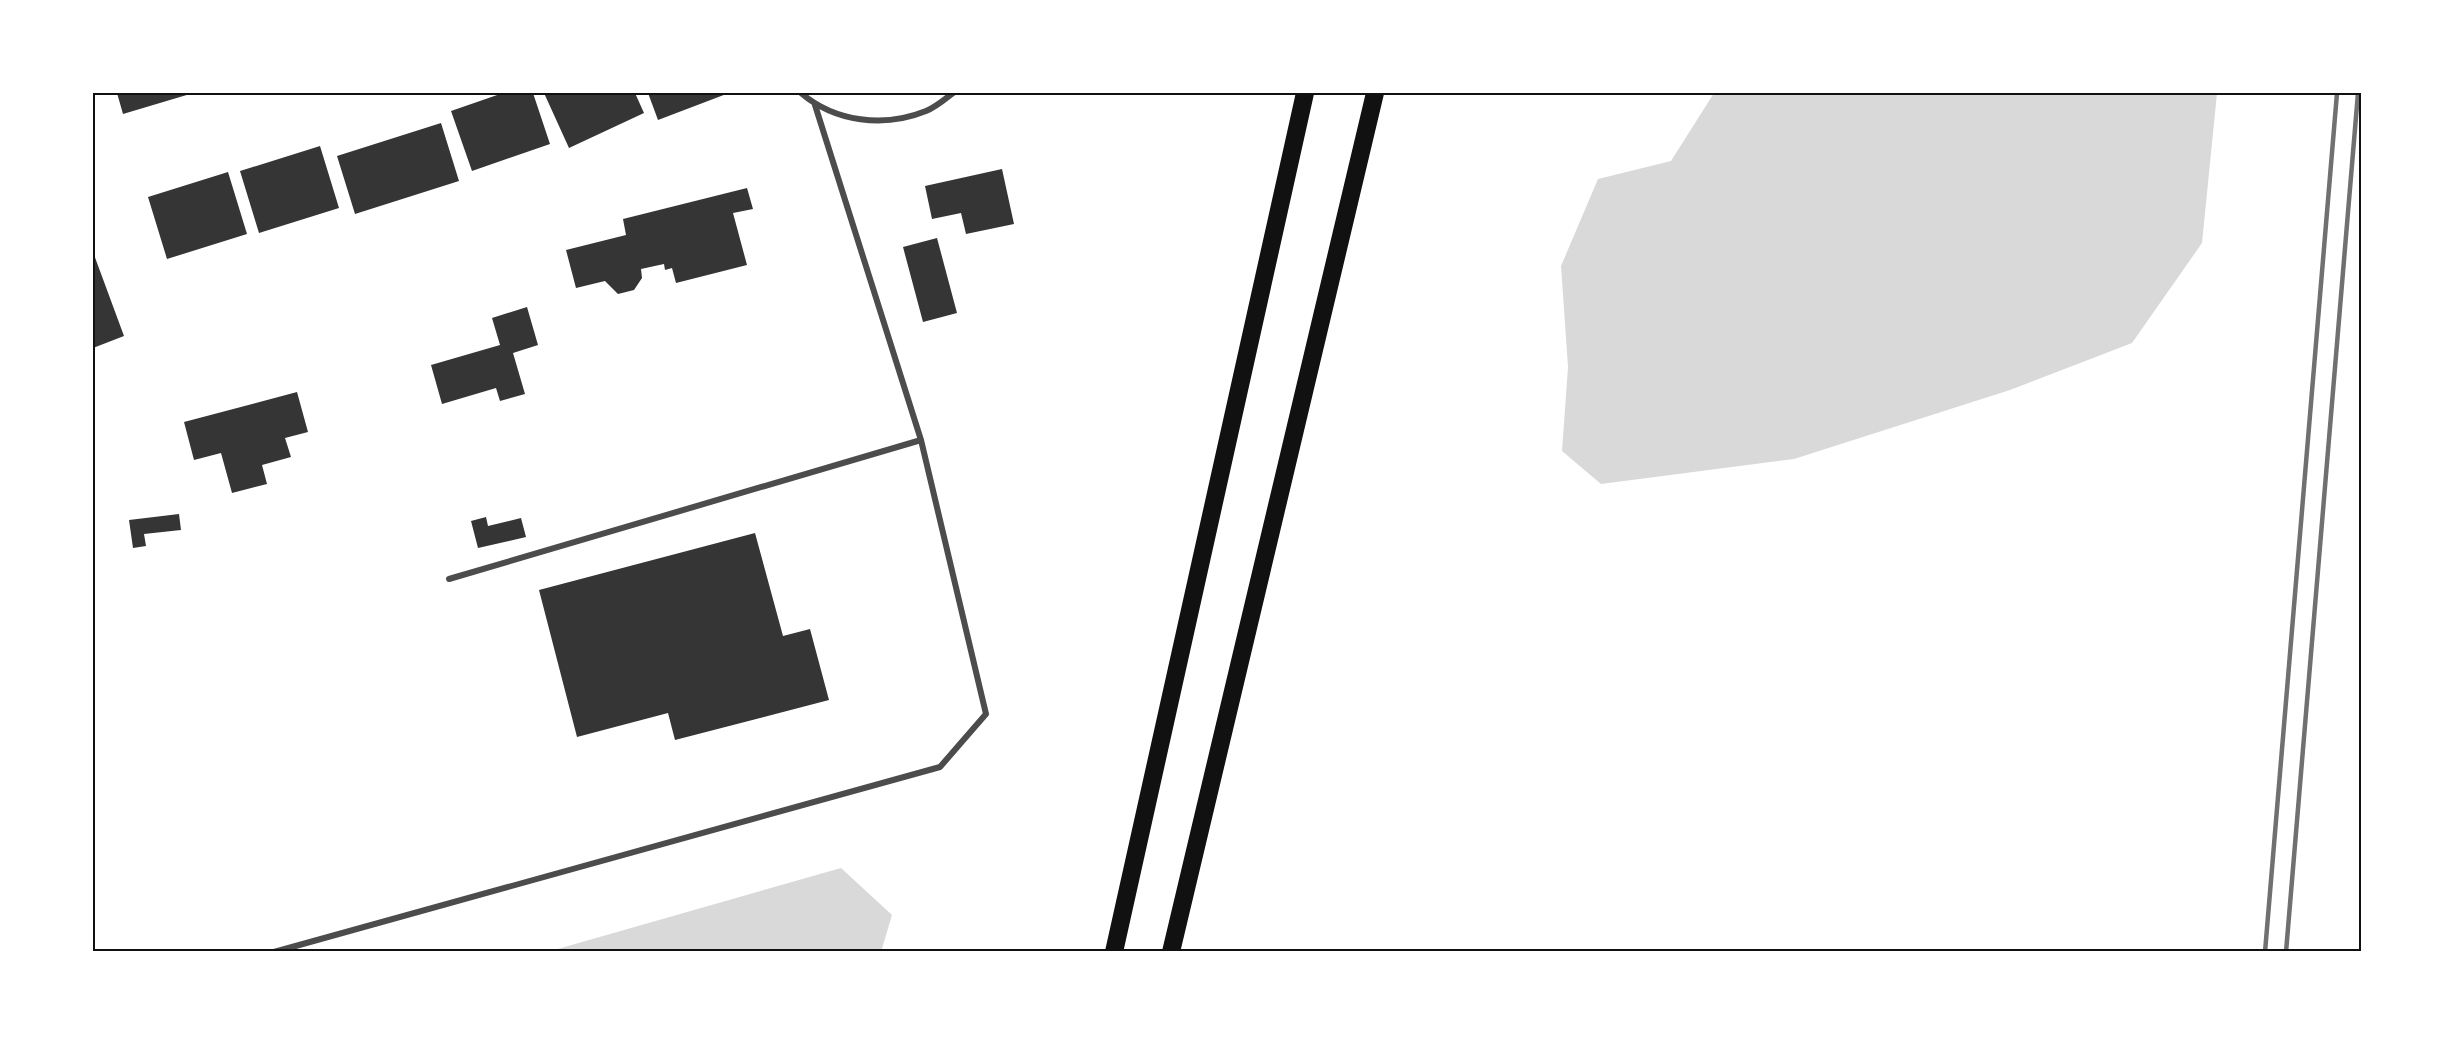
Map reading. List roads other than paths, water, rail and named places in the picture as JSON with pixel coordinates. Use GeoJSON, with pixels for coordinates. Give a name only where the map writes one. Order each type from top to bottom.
{"type":"FeatureCollection","features":[{"type":"Feature","properties":{"kind":"highway"},"geometry":{"type":"LineString","coordinates":[[1114,952],[1305,93]]}},
{"type":"Feature","properties":{"kind":"highway"},"geometry":{"type":"LineString","coordinates":[[1171,952],[1375,93]]}},
{"type":"Feature","properties":{"kind":"street"},"geometry":{"type":"LineString","coordinates":[[801,93],[815,105],[855,120],[886,121],[927,111],[953,93]]}},
{"type":"Feature","properties":{"kind":"street"},"geometry":{"type":"LineString","coordinates":[[274,952],[940,767],[986,714],[921,440],[815,105]]}},
{"type":"Feature","properties":{"kind":"street"},"geometry":{"type":"LineString","coordinates":[[449,579],[921,440]]}},
{"type":"Feature","properties":{"kind":"railway"},"geometry":{"type":"LineString","coordinates":[[2265,952],[2337,93]]}},
{"type":"Feature","properties":{"kind":"railway"},"geometry":{"type":"LineString","coordinates":[[2286,952],[2358,93]]}}]}
